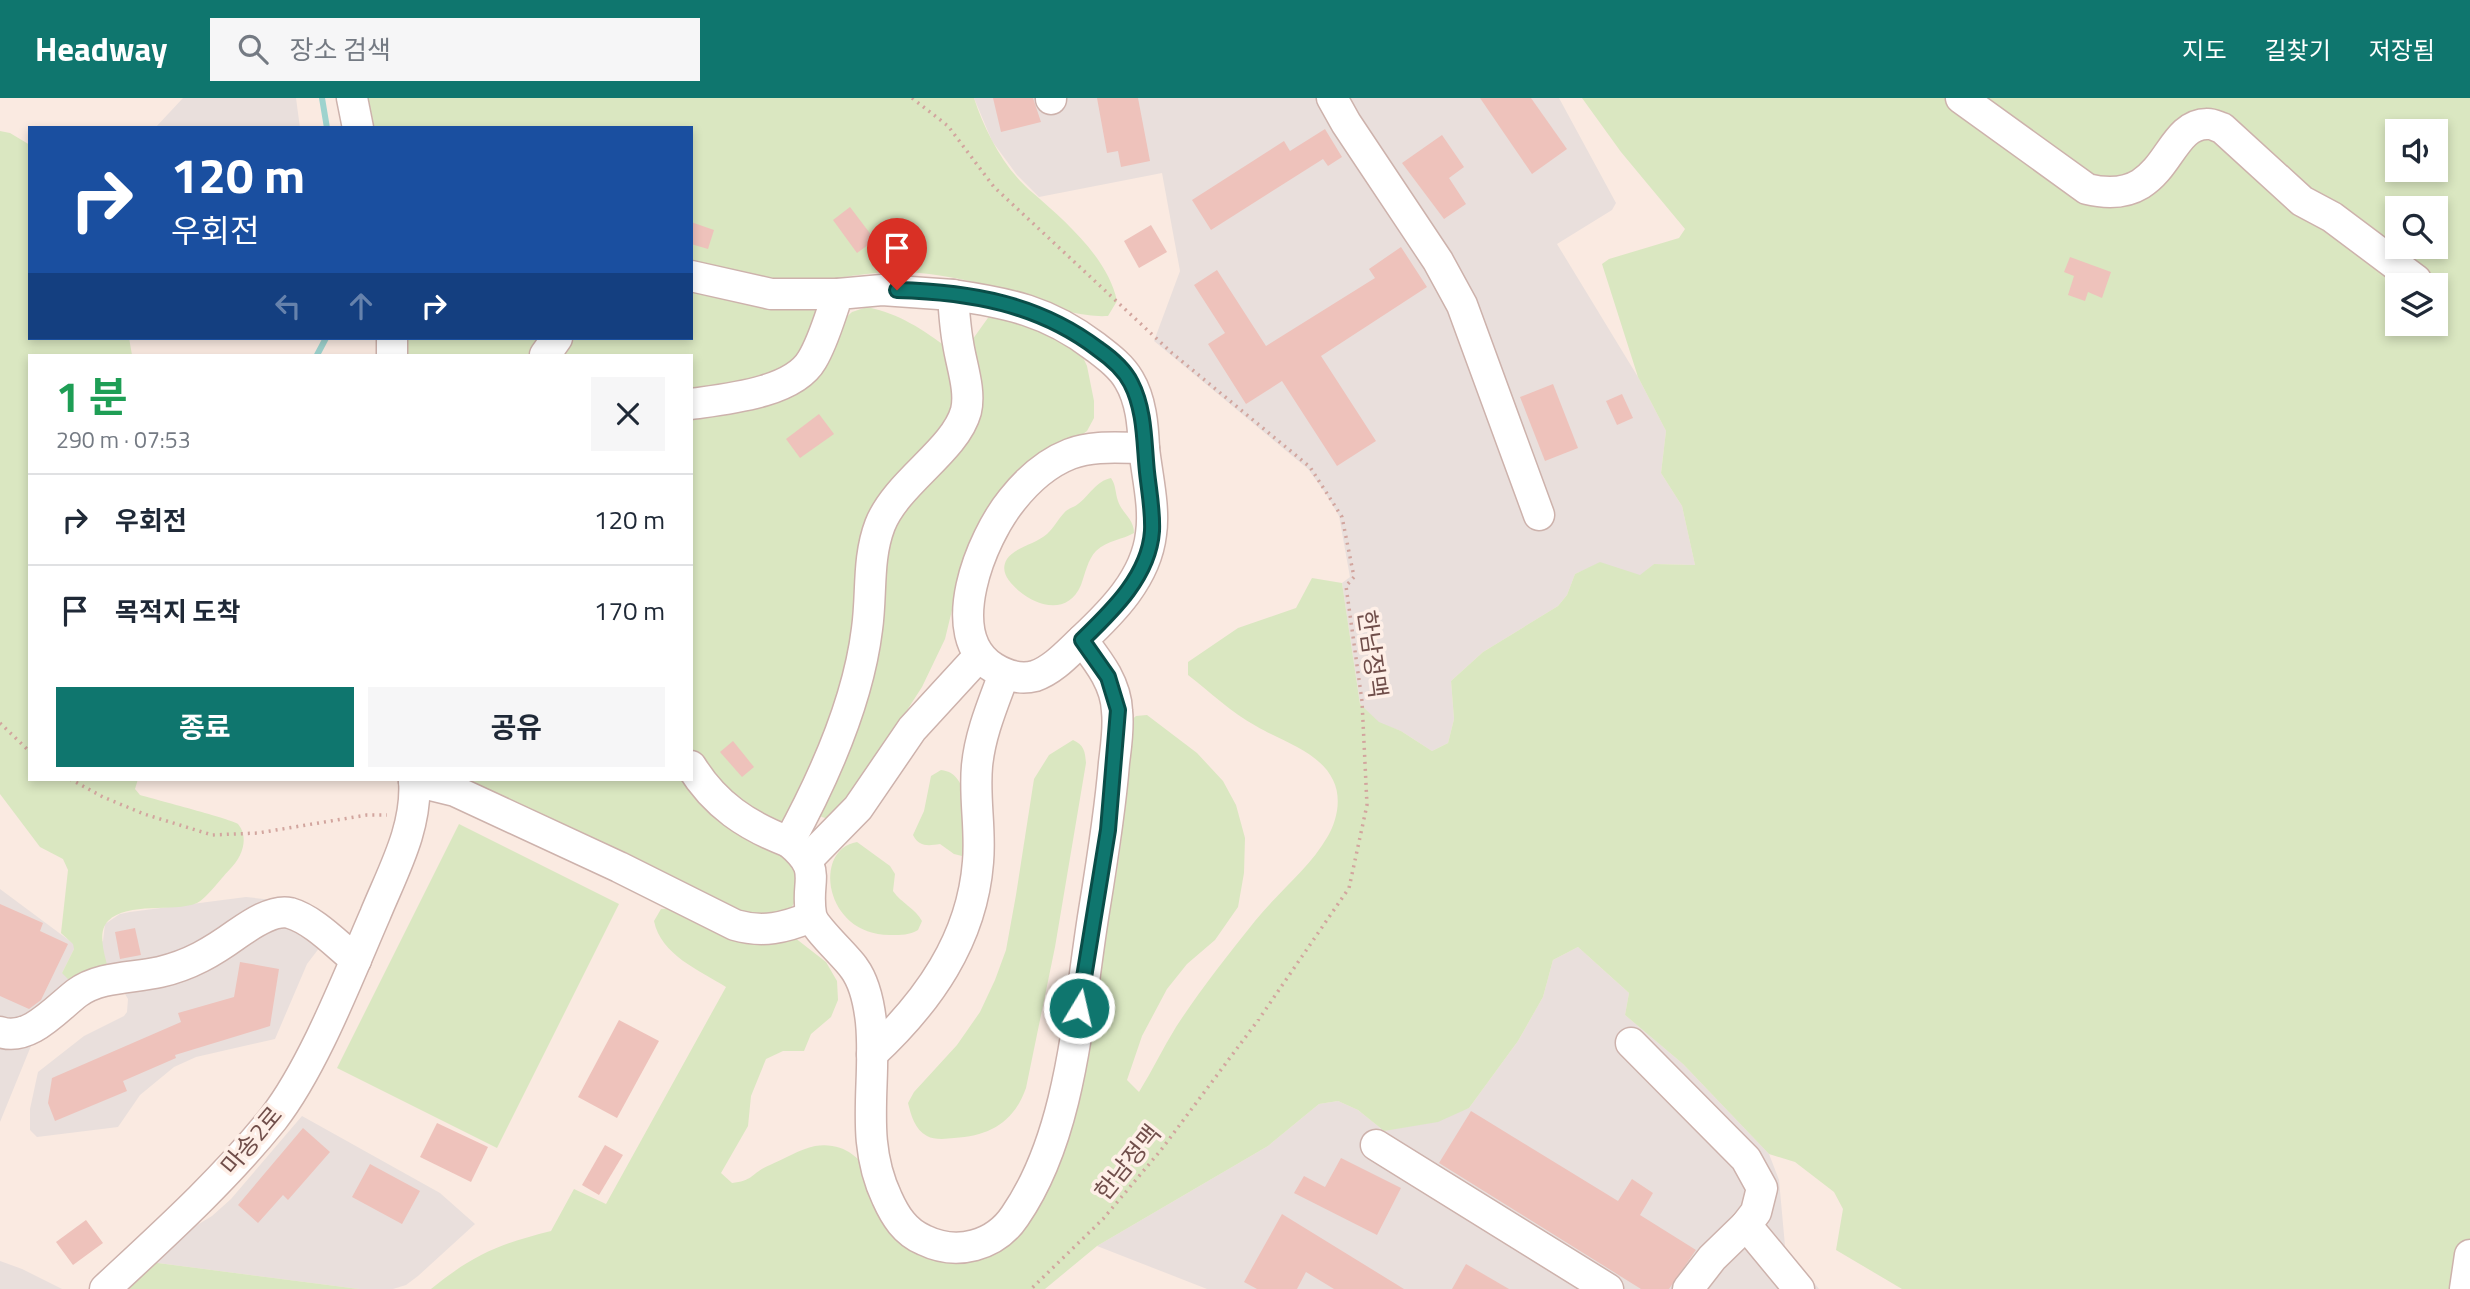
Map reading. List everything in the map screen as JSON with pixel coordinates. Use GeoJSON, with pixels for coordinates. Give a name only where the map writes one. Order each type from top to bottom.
{"type":"FeatureCollection","features":[{"type":"Feature","properties":{"kind":"street"},"geometry":{"type":"LineString","coordinates":[[352,98],[358,126]]}},
{"type":"Feature","properties":{"kind":"street"},"geometry":{"type":"LineString","coordinates":[[1332,98],[1438,261],[1462,305],[1539,515]]}},
{"type":"Feature","properties":{"kind":"street"},"geometry":{"type":"LineString","coordinates":[[1961,98],[2087,189],[2107,194],[2129,191],[2149,178],[2191,128],[2207,124],[2222,128],[2301,201],[2343,225],[2408,273]]}},
{"type":"Feature","properties":{"kind":"street"},"geometry":{"type":"LineString","coordinates":[[693,276],[771,294],[838,294],[882,290],[953,295],[1013,304],[1032,310],[1082,336],[1123,369],[1131,382],[1141,413],[1151,509],[1148,552],[1139,573],[1110,614],[1052,667],[1021,679],[1004,674],[979,656],[968,628],[973,585],[986,541],[1010,502],[1044,468],[1068,455],[1085,449],[1144,448]]}},
{"type":"Feature","properties":{"kind":"street"},"geometry":{"type":"LineString","coordinates":[[693,404],[755,392],[788,382],[801,374],[811,362],[819,345],[838,294]]}},
{"type":"Feature","properties":{"kind":"street"},"geometry":{"type":"LineString","coordinates":[[798,851],[806,811],[854,691],[867,629],[871,562],[882,521],[909,482],[945,444],[966,410],[965,379],[953,295]]}},
{"type":"Feature","properties":{"kind":"street"},"geometry":{"type":"LineString","coordinates":[[693,769],[705,788],[721,805],[760,831],[798,851],[813,881],[811,917],[850,962],[862,982],[871,1021],[871,1151],[878,1180],[894,1213],[912,1234],[943,1247],[962,1248],[994,1237],[1016,1215],[1042,1164],[1059,1117],[1073,1052],[1108,830],[1118,710],[1108,677],[1082,640]]}},
{"type":"Feature","properties":{"kind":"street"},"geometry":{"type":"LineString","coordinates":[[798,851],[858,808],[912,729],[979,656]]}},
{"type":"Feature","properties":{"kind":"street"},"geometry":{"type":"LineString","coordinates":[[872,1054],[919,1006],[954,951],[965,925],[973,900],[978,862],[977,765],[987,718],[1004,674]]}},
{"type":"Feature","properties":{"kind":"street","name":"마송2로"},"geometry":{"type":"LineString","coordinates":[[105,1289],[232,1165],[274,1117],[314,1048],[356,960],[414,814],[414,781]]}},
{"type":"Feature","properties":{"kind":"street"},"geometry":{"type":"LineString","coordinates":[[418,781],[455,791],[619,867],[735,925],[752,930],[770,930],[811,917]]}},
{"type":"Feature","properties":{"kind":"street"},"geometry":{"type":"LineString","coordinates":[[0,1032],[11,1036],[27,1031],[81,990],[121,977],[184,965],[211,954],[244,929],[278,912],[304,919],[356,960]]}},
{"type":"Feature","properties":{"kind":"street"},"geometry":{"type":"LineString","coordinates":[[1631,1043],[1731,1142],[1755,1172],[1762,1188],[1761,1199],[1746,1225],[1712,1258],[1688,1289]]}},
{"type":"Feature","properties":{"kind":"street"},"geometry":{"type":"LineString","coordinates":[[1376,1145],[1608,1289]]}},
{"type":"Feature","properties":{"kind":"street"},"geometry":{"type":"LineString","coordinates":[[1746,1225],[1799,1289]]}},
{"type":"Feature","properties":{"kind":"street"},"geometry":{"type":"LineString","coordinates":[[2465,1289],[2470,1255]]}},
{"type":"Feature","properties":{"kind":"path","name":"한남정맥"},"geometry":{"type":"LineString","coordinates":[[912,98],[948,126],[993,187],[1172,353],[1310,467],[1342,517],[1354,577],[1346,586],[1362,701],[1367,804],[1349,888],[1259,1019],[1161,1150],[1104,1219],[1031,1289]]}},
{"type":"Feature","properties":{"kind":"path"},"geometry":{"type":"LineString","coordinates":[[0,723],[28,750]]}},
{"type":"Feature","properties":{"kind":"path"},"geometry":{"type":"LineString","coordinates":[[74,781],[144,814],[212,835],[258,833],[367,815],[414,814]]}},
{"type":"Feature","properties":{"kind":"shaded area"},"geometry":{"type":"Polygon","coordinates":[[[183,98],[296,98],[300,126],[157,126],[183,98]]]}},
{"type":"Feature","properties":{"kind":"shaded area"},"geometry":{"type":"Polygon","coordinates":[[[974,98],[1559,98],[1616,203],[1612,210],[1557,244],[1638,377],[1666,431],[1661,473],[1682,506],[1695,565],[1654,564],[1640,576],[1600,563],[1575,574],[1567,595],[1558,606],[1483,652],[1451,681],[1454,719],[1448,743],[1432,751],[1401,731],[1379,723],[1360,704],[1342,583],[1350,577],[1339,516],[1308,469],[1154,341],[1180,271],[1162,173],[1039,197],[1017,175],[992,141],[974,98]]]}},
{"type":"Feature","properties":{"kind":"shaded area"},"geometry":{"type":"Polygon","coordinates":[[[0,889],[74,944],[62,973],[103,941],[105,924],[120,914],[130,912],[246,897],[282,901],[336,926],[307,964],[275,1039],[196,1057],[174,1067],[140,1095],[118,1127],[37,1137],[30,1130],[30,1109],[38,1072],[84,1036],[124,1016],[128,999],[122,989],[110,988],[33,1041],[0,1122],[0,889]]]}},
{"type":"Feature","properties":{"kind":"shaded area"},"geometry":{"type":"Polygon","coordinates":[[[1578,947],[1629,993],[1625,1015],[1683,1064],[1769,1154],[1779,1180],[1785,1246],[1819,1289],[1207,1289],[1097,1246],[1268,1146],[1319,1104],[1338,1101],[1358,1110],[1384,1131],[1469,1108],[1518,1041],[1543,997],[1553,960],[1578,947]]]}},
{"type":"Feature","properties":{"kind":"shaded area"},"geometry":{"type":"Polygon","coordinates":[[[302,1116],[440,1193],[475,1224],[418,1276],[406,1285],[393,1289],[359,1289],[150,1262],[174,1239],[212,1216],[231,1199],[302,1116]]]}},
{"type":"Feature","properties":{"kind":"shaded area"},"geometry":{"type":"Polygon","coordinates":[[[0,1261],[22,1269],[62,1289],[0,1289],[0,1261]]]}},
{"type":"Feature","properties":{"kind":"green space"},"geometry":{"type":"Polygon","coordinates":[[[363,98],[974,98],[990,137],[1005,162],[1023,184],[1084,241],[1105,270],[1117,301],[1108,316],[1094,316],[1052,307],[977,283],[920,273],[873,273],[782,284],[755,282],[693,266],[693,126],[369,126],[363,98]]]}},
{"type":"Feature","properties":{"kind":"green space"},"geometry":{"type":"Polygon","coordinates":[[[1582,98],[2470,98],[2470,1239],[2457,1259],[2454,1289],[1902,1289],[1836,1250],[1843,1209],[1834,1192],[1795,1162],[1769,1154],[1683,1064],[1625,1015],[1629,993],[1578,947],[1553,960],[1543,997],[1518,1041],[1469,1108],[1438,1122],[1384,1131],[1358,1110],[1338,1101],[1319,1104],[1268,1146],[1097,1246],[1045,1289],[431,1289],[460,1267],[487,1252],[551,1231],[574,1189],[606,1204],[726,987],[693,968],[664,943],[654,921],[661,909],[677,908],[790,934],[826,962],[837,981],[838,1000],[831,1017],[811,1034],[804,1051],[783,1051],[766,1059],[751,1096],[748,1126],[721,1173],[732,1183],[739,1182],[804,1149],[833,1146],[848,1152],[871,1175],[900,1237],[1010,1239],[1104,932],[1118,867],[1123,826],[1128,723],[1136,716],[1147,715],[1197,753],[1223,781],[1236,805],[1245,838],[1244,873],[1238,907],[1215,940],[1187,964],[1167,989],[1142,1036],[1127,1080],[1139,1092],[1176,1027],[1195,1000],[1264,910],[1312,859],[1334,823],[1337,794],[1327,770],[1299,748],[1230,709],[1188,675],[1188,662],[1238,628],[1296,608],[1312,578],[1342,583],[1360,704],[1379,722],[1401,731],[1432,751],[1448,743],[1454,719],[1451,681],[1483,652],[1558,606],[1567,595],[1575,574],[1600,562],[1640,575],[1654,564],[1695,565],[1682,506],[1661,473],[1666,431],[1638,377],[1602,264],[1609,259],[1679,238],[1685,229],[1621,152],[1582,98]]]}},
{"type":"Feature","properties":{"kind":"green space"},"geometry":{"type":"Polygon","coordinates":[[[0,131],[10,133],[28,144],[28,340],[129,340],[132,354],[28,354],[28,781],[137,781],[135,789],[140,795],[238,824],[242,830],[243,848],[235,864],[201,901],[187,906],[127,911],[108,921],[104,926],[102,939],[109,973],[72,983],[62,973],[74,949],[73,944],[61,933],[68,870],[63,859],[40,847],[0,794],[0,131]]]}},
{"type":"Feature","properties":{"kind":"green space"},"geometry":{"type":"Polygon","coordinates":[[[693,288],[810,307],[818,311],[803,361],[739,385],[693,393],[693,354],[401,354],[400,340],[693,340],[693,288]]]}},
{"type":"Feature","properties":{"kind":"green space"},"geometry":{"type":"Polygon","coordinates":[[[867,307],[890,314],[910,323],[949,349],[970,343],[990,315],[1006,312],[1080,351],[1087,366],[1094,401],[1094,418],[1087,431],[992,503],[972,536],[945,639],[922,687],[844,808],[831,820],[819,816],[829,787],[903,476],[824,746],[786,819],[778,823],[765,823],[705,772],[693,751],[693,414],[750,404],[852,312],[867,307]]]}},
{"type":"Feature","properties":{"kind":"green space"},"geometry":{"type":"Polygon","coordinates":[[[1111,478],[1118,501],[1132,524],[1134,533],[1105,545],[1093,554],[1081,585],[1069,601],[1044,604],[1019,591],[1005,573],[1007,559],[1015,551],[1047,534],[1066,511],[1078,504],[1101,482],[1111,478]]]}},
{"type":"Feature","properties":{"kind":"green space"},"geometry":{"type":"Polygon","coordinates":[[[1073,740],[1083,749],[1086,763],[1055,947],[1026,1088],[1015,1110],[999,1125],[967,1137],[930,1137],[917,1126],[908,1103],[914,1092],[957,1045],[980,1012],[995,980],[1006,950],[1034,779],[1049,755],[1073,740]]]}},
{"type":"Feature","properties":{"kind":"green space"},"geometry":{"type":"Polygon","coordinates":[[[941,770],[951,773],[958,781],[966,803],[968,850],[962,856],[940,844],[921,844],[913,835],[924,811],[931,776],[941,770]]]}},
{"type":"Feature","properties":{"kind":"green space"},"geometry":{"type":"Polygon","coordinates":[[[458,781],[692,781],[768,849],[784,857],[798,872],[796,900],[788,913],[736,917],[458,781]]]}},
{"type":"Feature","properties":{"kind":"green space"},"geometry":{"type":"Polygon","coordinates":[[[459,824],[619,904],[497,1148],[337,1068],[459,824]]]}},
{"type":"Feature","properties":{"kind":"green space"},"geometry":{"type":"Polygon","coordinates":[[[857,842],[890,866],[895,874],[893,891],[922,921],[918,930],[899,935],[868,932],[851,922],[839,908],[832,892],[830,875],[834,860],[843,848],[857,842]]]}},
{"type":"Feature","properties":{"kind":"green space"},"geometry":{"type":"Polygon","coordinates":[[[150,1262],[359,1289],[120,1289],[150,1262]]]}},
{"type":"Feature","properties":{"kind":"building"},"geometry":{"type":"Polygon","coordinates":[[[993,98],[1033,98],[1041,122],[1001,132],[993,98]]]}},
{"type":"Feature","properties":{"kind":"building"},"geometry":{"type":"Polygon","coordinates":[[[1097,98],[1138,98],[1150,161],[1121,167],[1118,151],[1107,153],[1097,98]]]}},
{"type":"Feature","properties":{"kind":"building"},"geometry":{"type":"Polygon","coordinates":[[[1480,98],[1531,98],[1567,149],[1532,174],[1480,98]]]}},
{"type":"Feature","properties":{"kind":"building"},"geometry":{"type":"Polygon","coordinates":[[[1325,129],[1342,157],[1328,166],[1323,159],[1211,230],[1192,200],[1284,141],[1290,151],[1325,129]]]}},
{"type":"Feature","properties":{"kind":"building"},"geometry":{"type":"Polygon","coordinates":[[[1442,135],[1464,167],[1449,178],[1466,204],[1444,219],[1402,163],[1442,135]]]}},
{"type":"Feature","properties":{"kind":"building"},"geometry":{"type":"Polygon","coordinates":[[[850,207],[875,240],[857,253],[833,220],[850,207]]]}},
{"type":"Feature","properties":{"kind":"building"},"geometry":{"type":"Polygon","coordinates":[[[693,223],[714,230],[708,249],[693,245],[693,223]]]}},
{"type":"Feature","properties":{"kind":"building"},"geometry":{"type":"Polygon","coordinates":[[[1151,225],[1167,252],[1139,268],[1124,241],[1151,225]]]}},
{"type":"Feature","properties":{"kind":"building"},"geometry":{"type":"Polygon","coordinates":[[[1401,247],[1427,287],[1321,356],[1376,441],[1337,466],[1282,381],[1246,404],[1208,344],[1225,333],[1194,285],[1217,270],[1266,346],[1375,278],[1369,269],[1401,247]]]}},
{"type":"Feature","properties":{"kind":"building"},"geometry":{"type":"Polygon","coordinates":[[[2070,257],[2111,272],[2102,298],[2088,292],[2085,301],[2068,295],[2074,276],[2064,272],[2070,257]]]}},
{"type":"Feature","properties":{"kind":"building"},"geometry":{"type":"Polygon","coordinates":[[[1553,384],[1578,448],[1545,461],[1520,397],[1553,384]]]}},
{"type":"Feature","properties":{"kind":"building"},"geometry":{"type":"Polygon","coordinates":[[[1622,394],[1633,418],[1617,425],[1606,401],[1622,394]]]}},
{"type":"Feature","properties":{"kind":"building"},"geometry":{"type":"Polygon","coordinates":[[[819,414],[834,434],[800,458],[786,439],[819,414]]]}},
{"type":"Feature","properties":{"kind":"building"},"geometry":{"type":"Polygon","coordinates":[[[733,741],[754,767],[742,777],[720,752],[733,741]]]}},
{"type":"Feature","properties":{"kind":"building"},"geometry":{"type":"Polygon","coordinates":[[[0,904],[43,923],[40,931],[68,944],[41,1000],[29,1009],[0,996],[0,904]]]}},
{"type":"Feature","properties":{"kind":"building"},"geometry":{"type":"Polygon","coordinates":[[[135,928],[141,955],[120,959],[115,932],[135,928]]]}},
{"type":"Feature","properties":{"kind":"building"},"geometry":{"type":"Polygon","coordinates":[[[240,962],[279,969],[270,1026],[175,1055],[176,1058],[123,1081],[127,1091],[55,1121],[48,1103],[52,1078],[181,1022],[178,1013],[234,997],[240,962]]]}},
{"type":"Feature","properties":{"kind":"building"},"geometry":{"type":"Polygon","coordinates":[[[619,1020],[659,1041],[617,1118],[578,1097],[619,1020]]]}},
{"type":"Feature","properties":{"kind":"building"},"geometry":{"type":"Polygon","coordinates":[[[1471,1111],[1618,1201],[1632,1179],[1653,1193],[1640,1215],[1696,1250],[1669,1289],[1641,1289],[1439,1163],[1471,1111]]]}},
{"type":"Feature","properties":{"kind":"building"},"geometry":{"type":"Polygon","coordinates":[[[437,1123],[488,1147],[471,1182],[420,1157],[437,1123]]]}},
{"type":"Feature","properties":{"kind":"building"},"geometry":{"type":"Polygon","coordinates":[[[303,1128],[330,1152],[288,1200],[283,1195],[258,1223],[238,1205],[303,1128]]]}},
{"type":"Feature","properties":{"kind":"building"},"geometry":{"type":"Polygon","coordinates":[[[605,1145],[623,1155],[599,1195],[582,1185],[605,1145]]]}},
{"type":"Feature","properties":{"kind":"building"},"geometry":{"type":"Polygon","coordinates":[[[1341,1158],[1401,1188],[1377,1235],[1294,1193],[1304,1176],[1325,1187],[1341,1158]]]}},
{"type":"Feature","properties":{"kind":"building"},"geometry":{"type":"Polygon","coordinates":[[[370,1164],[420,1191],[402,1224],[352,1197],[370,1164]]]}},
{"type":"Feature","properties":{"kind":"building"},"geometry":{"type":"Polygon","coordinates":[[[1282,1214],[1404,1289],[1334,1289],[1306,1272],[1297,1289],[1257,1289],[1244,1282],[1282,1214]]]}},
{"type":"Feature","properties":{"kind":"building"},"geometry":{"type":"Polygon","coordinates":[[[86,1220],[103,1243],[73,1265],[56,1242],[86,1220]]]}},
{"type":"Feature","properties":{"kind":"building"},"geometry":{"type":"Polygon","coordinates":[[[1466,1264],[1509,1289],[1452,1289],[1466,1264]]]}},
{"type":"Feature","properties":{"kind":"waterway"},"geometry":{"type":"LineString","coordinates":[[322,98],[327,126]]}},
{"type":"Feature","properties":{"kind":"waterway"},"geometry":{"type":"LineString","coordinates":[[318,354],[325,340]]}},
{"type":"Feature","properties":{"kind":"route"},"geometry":{"type":"LineString","coordinates":[[897,290],[953,295],[1013,304],[1032,310],[1082,336],[1104,353],[1123,369],[1136,393],[1141,413],[1151,509],[1152,532],[1148,552],[1139,573],[1110,614],[1082,640],[1108,677],[1118,710],[1108,830],[1079,1008]]}}]}
